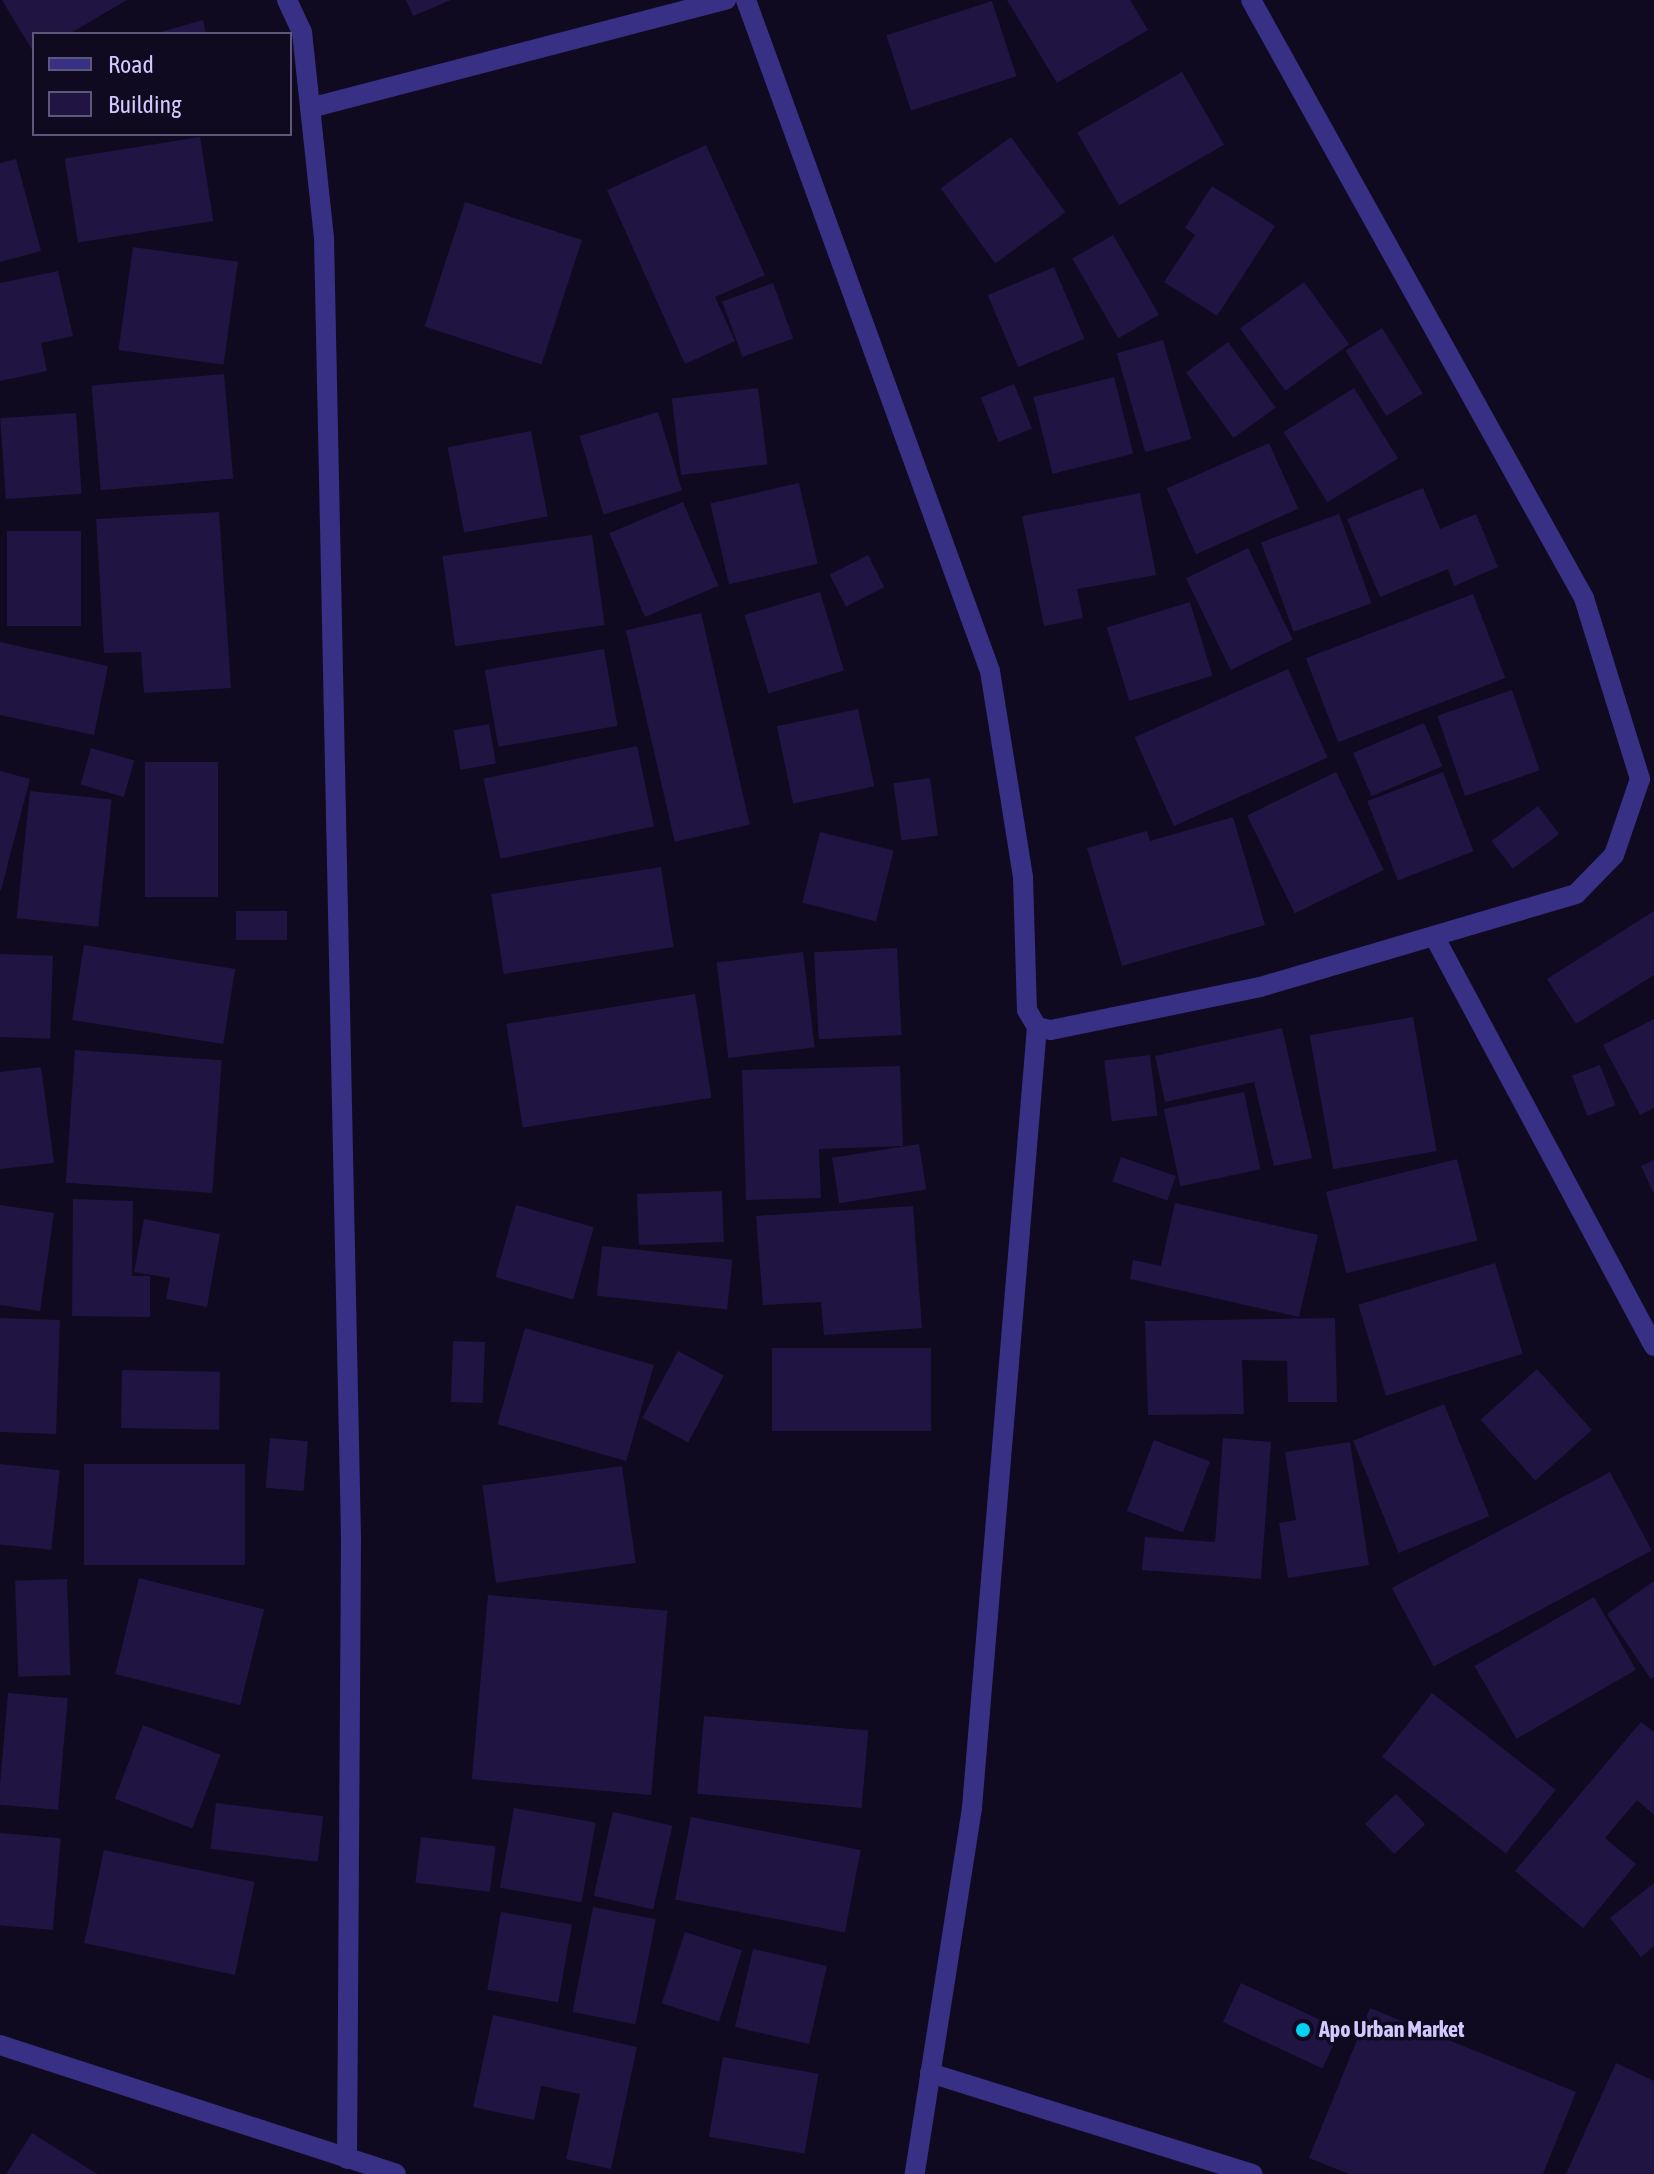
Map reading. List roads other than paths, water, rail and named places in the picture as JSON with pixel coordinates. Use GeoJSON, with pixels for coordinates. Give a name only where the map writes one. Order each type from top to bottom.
{"type":"FeatureCollection","features":[{"type":"Feature","properties":{"kind":"street"},"geometry":{"type":"LineString","coordinates":[[287,0],[302,32],[324,238],[351,1527],[347,2159]]}},
{"type":"Feature","properties":{"kind":"street"},"geometry":{"type":"LineString","coordinates":[[310,108],[726,0]]}},
{"type":"Feature","properties":{"kind":"street"},"geometry":{"type":"LineString","coordinates":[[746,0],[990,671],[1023,877],[1027,1010],[1037,1027],[972,1808],[915,2174]]}},
{"type":"Feature","properties":{"kind":"street"},"geometry":{"type":"LineString","coordinates":[[1037,1027],[1051,1030],[1260,987],[1576,894],[1614,855],[1640,779],[1584,598],[1251,0]]}},
{"type":"Feature","properties":{"kind":"street"},"geometry":{"type":"LineString","coordinates":[[1434,936],[1654,1346]]}},
{"type":"Feature","properties":{"kind":"street"},"geometry":{"type":"LineString","coordinates":[[0,2045],[396,2174]]}},
{"type":"Feature","properties":{"kind":"street"},"geometry":{"type":"LineString","coordinates":[[930,2073],[1253,2174]]}},
{"type":"Feature","properties":{"kind":"place","name":"Apo Urban Market"},"geometry":{"type":"Point","coordinates":[1303,2030]}}]}
